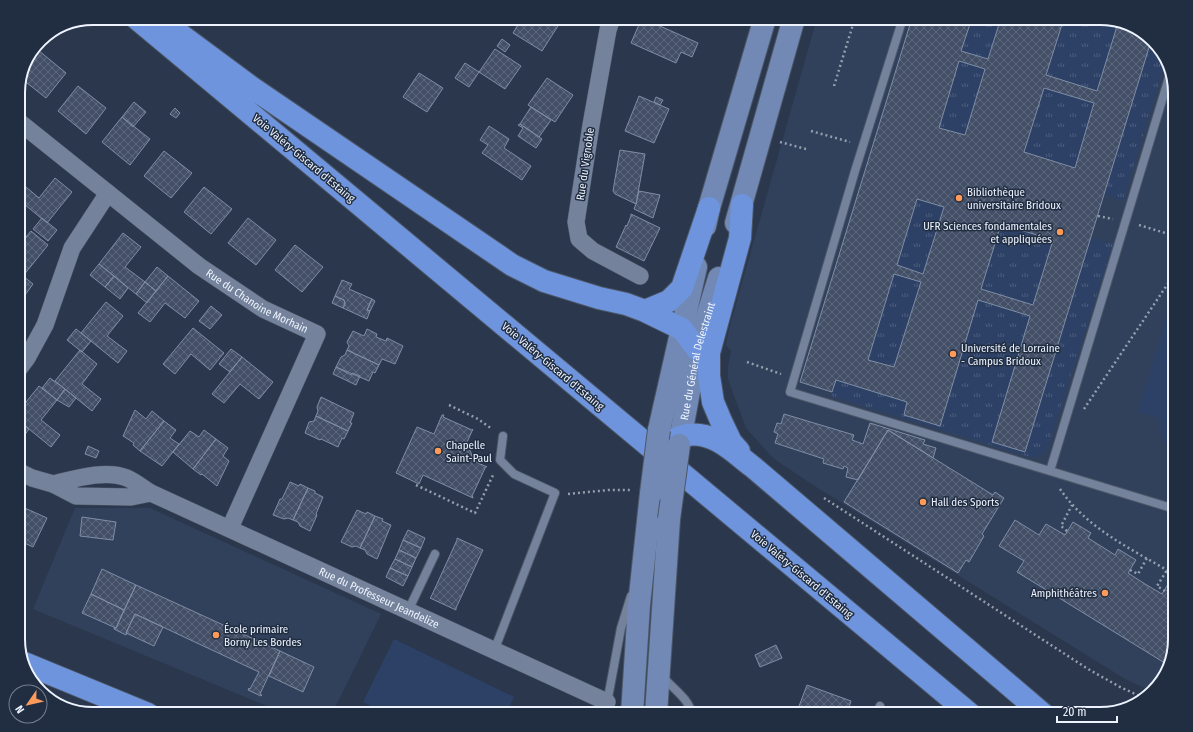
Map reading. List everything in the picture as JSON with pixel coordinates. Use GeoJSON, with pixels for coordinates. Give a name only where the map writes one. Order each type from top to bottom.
{"type":"FeatureCollection","features":[{"type":"Feature","properties":{"kind":"highway","name":"Voie Valéry-Giscard d'Estaing"},"geometry":{"type":"LineString","coordinates":[[144,25],[962,707]]}},
{"type":"Feature","properties":{"kind":"highway"},"geometry":{"type":"LineString","coordinates":[[167,25],[251,87],[512,264],[544,281],[599,298],[626,304],[645,311],[682,329],[697,349]]}},
{"type":"Feature","properties":{"kind":"highway"},"geometry":{"type":"LineString","coordinates":[[742,204],[740,238],[708,353],[708,376],[714,402],[731,442],[753,467]]}},
{"type":"Feature","properties":{"kind":"highway"},"geometry":{"type":"LineString","coordinates":[[645,311],[669,301],[682,288],[709,208]]}},
{"type":"Feature","properties":{"kind":"highway"},"geometry":{"type":"LineString","coordinates":[[658,439],[680,441],[687,435],[708,436],[718,440],[753,467],[1035,707]]}},
{"type":"Feature","properties":{"kind":"highway"},"geometry":{"type":"LineString","coordinates":[[30,666],[131,707]]}},
{"type":"Feature","properties":{"kind":"main road","name":"Rue du Général Delestraint"},"geometry":{"type":"LineString","coordinates":[[632,707],[639,605],[658,439],[709,208],[763,25]]}},
{"type":"Feature","properties":{"kind":"main road","name":"Rue du Général Delestraint"},"geometry":{"type":"LineString","coordinates":[[656,707],[669,519],[680,441],[697,349],[742,204],[792,25]]}},
{"type":"Feature","properties":{"kind":"street","name":"Rue du Vignoble"},"geometry":{"type":"LineString","coordinates":[[610,25],[590,125],[576,222],[579,239],[593,251],[640,276]]}},
{"type":"Feature","properties":{"kind":"street","name":"Rue du Chanoine Morhain"},"geometry":{"type":"LineString","coordinates":[[25,127],[199,266],[263,309],[317,334],[230,528]]}},
{"type":"Feature","properties":{"kind":"street"},"geometry":{"type":"LineString","coordinates":[[25,361],[45,325],[72,248],[108,193]]}},
{"type":"Feature","properties":{"kind":"street","name":"Rue du Professeur Jeandelize"},"geometry":{"type":"LineString","coordinates":[[25,474],[53,484],[76,478],[104,474],[127,478],[151,494],[230,528],[494,651],[604,707]]}},
{"type":"Feature","properties":{"kind":"lane"},"geometry":{"type":"LineString","coordinates":[[901,25],[859,158],[790,392],[1168,507]]}},
{"type":"Feature","properties":{"kind":"lane"},"geometry":{"type":"LineString","coordinates":[[1050,471],[1167,83]]}},
{"type":"Feature","properties":{"kind":"lane"},"geometry":{"type":"LineString","coordinates":[[494,651],[555,493],[514,474],[500,460],[503,436]]}},
{"type":"Feature","properties":{"kind":"lane"},"geometry":{"type":"LineString","coordinates":[[606,707],[621,628],[644,553]]}},
{"type":"Feature","properties":{"kind":"lane"},"geometry":{"type":"LineString","coordinates":[[408,611],[435,554]]}},
{"type":"Feature","properties":{"kind":"lane"},"geometry":{"type":"LineString","coordinates":[[659,671],[669,684],[686,700],[689,707]]}},
{"type":"Feature","properties":{"kind":"path"},"geometry":{"type":"LineString","coordinates":[[834,86],[853,25]]}},
{"type":"Feature","properties":{"kind":"path"},"geometry":{"type":"LineString","coordinates":[[811,131],[842,140]]}},
{"type":"Feature","properties":{"kind":"path"},"geometry":{"type":"LineString","coordinates":[[761,137],[806,149]]}},
{"type":"Feature","properties":{"kind":"path"},"geometry":{"type":"LineString","coordinates":[[1083,411],[1168,284]]}},
{"type":"Feature","properties":{"kind":"path"},"geometry":{"type":"LineString","coordinates":[[747,362],[788,376]]}},
{"type":"Feature","properties":{"kind":"path"},"geometry":{"type":"LineString","coordinates":[[449,405],[478,419],[503,436]]}},
{"type":"Feature","properties":{"kind":"path"},"geometry":{"type":"LineString","coordinates":[[416,485],[475,513],[500,460]]}},
{"type":"Feature","properties":{"kind":"path"},"geometry":{"type":"LineString","coordinates":[[1050,471],[1072,505],[1091,522],[1117,541],[1167,570],[1158,586],[1165,591]]}},
{"type":"Feature","properties":{"kind":"path"},"geometry":{"type":"LineString","coordinates":[[555,493],[566,494],[609,490],[633,490],[651,493]]}},
{"type":"Feature","properties":{"kind":"path"},"geometry":{"type":"LineString","coordinates":[[820,496],[1088,669],[1138,695]]}},
{"type":"Feature","properties":{"kind":"path"},"geometry":{"type":"LineString","coordinates":[[1067,531],[1061,526],[1072,505]]}},
{"type":"Feature","properties":{"kind":"path"},"geometry":{"type":"LineString","coordinates":[[1130,570],[1138,574],[1147,558]]}},
{"type":"Feature","properties":{"kind":"shaded area","name":"Université de Lorraine - Campus Bridoux"},"geometry":{"type":"Polygon","coordinates":[[[815,25],[1100,25],[1117,27],[1126,30],[1141,39],[1159,59],[1167,80],[1168,89],[1168,639],[1166,656],[1163,665],[1154,680],[1146,689],[1125,679],[813,485],[774,459],[746,428],[728,379],[728,366],[731,351],[726,345],[729,329],[815,25]]]}},
{"type":"Feature","properties":{"kind":"shaded area"},"geometry":{"type":"Polygon","coordinates":[[[75,508],[150,508],[381,614],[335,707],[269,707],[33,609],[75,508]]]}},
{"type":"Feature","properties":{"kind":"green space"},"geometry":{"type":"Polygon","coordinates":[[[970,25],[999,25],[988,59],[961,51],[970,25]]]}},
{"type":"Feature","properties":{"kind":"green space"},"geometry":{"type":"Polygon","coordinates":[[[1062,25],[1100,25],[1117,27],[1097,91],[1046,75],[1062,25]]]}},
{"type":"Feature","properties":{"kind":"green space"},"geometry":{"type":"Polygon","coordinates":[[[1149,46],[1159,59],[1163,69],[1123,201],[1103,194],[1149,46]]]}},
{"type":"Feature","properties":{"kind":"green space"},"geometry":{"type":"Polygon","coordinates":[[[959,61],[985,69],[965,135],[939,128],[959,61]]]}},
{"type":"Feature","properties":{"kind":"green space"},"geometry":{"type":"Polygon","coordinates":[[[1044,88],[1094,103],[1075,168],[1024,152],[1044,88]]]}},
{"type":"Feature","properties":{"kind":"green space"},"geometry":{"type":"Polygon","coordinates":[[[917,199],[944,207],[923,274],[897,265],[917,199]]]}},
{"type":"Feature","properties":{"kind":"green space"},"geometry":{"type":"Polygon","coordinates":[[[1001,224],[1053,240],[1033,305],[981,289],[1001,224]]]}},
{"type":"Feature","properties":{"kind":"green space"},"geometry":{"type":"Polygon","coordinates":[[[1091,237],[1113,244],[1047,449],[1044,453],[1035,457],[1030,457],[831,396],[836,380],[907,402],[904,415],[940,426],[978,300],[1030,316],[992,442],[1091,237]]]}},
{"type":"Feature","properties":{"kind":"green space"},"geometry":{"type":"Polygon","coordinates":[[[894,274],[921,282],[894,367],[868,360],[894,274]]]}},
{"type":"Feature","properties":{"kind":"green space"},"geometry":{"type":"Polygon","coordinates":[[[1168,312],[1168,447],[1160,432],[1159,418],[1138,412],[1168,312]]]}},
{"type":"Feature","properties":{"kind":"green space"},"geometry":{"type":"Polygon","coordinates":[[[394,639],[514,697],[509,707],[373,707],[363,702],[394,639]]]}},
{"type":"Feature","properties":{"kind":"building"},"geometry":{"type":"Polygon","coordinates":[[[518,25],[559,25],[542,51],[513,33],[518,25]]]}},
{"type":"Feature","properties":{"kind":"building"},"geometry":{"type":"Polygon","coordinates":[[[639,25],[658,25],[698,43],[692,57],[681,52],[676,63],[631,43],[639,25]]]}},
{"type":"Feature","properties":{"kind":"building","name":"UFR Sciences fondamentales et appliquées"},"geometry":{"type":"Polygon","coordinates":[[[910,25],[970,25],[961,51],[988,59],[999,25],[1062,25],[1046,75],[1097,91],[1117,27],[1134,34],[1148,45],[1149,47],[1025,452],[992,442],[1030,316],[978,300],[940,426],[904,415],[907,402],[836,380],[832,392],[800,382],[910,25]],[[959,61],[939,128],[965,135],[985,69],[959,61]],[[1044,88],[1024,152],[1075,168],[1094,103],[1044,88]],[[917,199],[897,265],[923,274],[944,207],[917,199]],[[1001,224],[981,289],[1033,305],[1053,240],[1001,224]],[[894,274],[868,360],[894,367],[921,282],[894,274]]]}},
{"type":"Feature","properties":{"kind":"building"},"geometry":{"type":"Polygon","coordinates":[[[502,39],[510,45],[505,52],[497,46],[502,39]]]}},
{"type":"Feature","properties":{"kind":"building"},"geometry":{"type":"Polygon","coordinates":[[[495,49],[521,66],[505,89],[479,72],[495,49]]]}},
{"type":"Feature","properties":{"kind":"building"},"geometry":{"type":"Polygon","coordinates":[[[40,51],[66,73],[46,98],[26,82],[32,63],[40,51]]]}},
{"type":"Feature","properties":{"kind":"building"},"geometry":{"type":"Polygon","coordinates":[[[465,63],[479,72],[469,87],[455,78],[465,63]]]}},
{"type":"Feature","properties":{"kind":"building"},"geometry":{"type":"Polygon","coordinates":[[[419,73],[443,88],[427,112],[403,97],[419,73]]]}},
{"type":"Feature","properties":{"kind":"building"},"geometry":{"type":"Polygon","coordinates":[[[547,78],[573,95],[555,122],[528,105],[547,78]]]}},
{"type":"Feature","properties":{"kind":"building"},"geometry":{"type":"Polygon","coordinates":[[[78,86],[106,108],[86,134],[58,111],[78,86]]]}},
{"type":"Feature","properties":{"kind":"building"},"geometry":{"type":"Polygon","coordinates":[[[639,96],[669,109],[654,143],[625,131],[639,96]]]}},
{"type":"Feature","properties":{"kind":"building"},"geometry":{"type":"Polygon","coordinates":[[[656,97],[663,100],[660,105],[654,102],[656,97]]]}},
{"type":"Feature","properties":{"kind":"building"},"geometry":{"type":"Polygon","coordinates":[[[134,102],[146,112],[133,127],[122,117],[134,102]]]}},
{"type":"Feature","properties":{"kind":"building"},"geometry":{"type":"Polygon","coordinates":[[[531,107],[551,120],[539,137],[520,124],[531,107]]]}},
{"type":"Feature","properties":{"kind":"building"},"geometry":{"type":"Polygon","coordinates":[[[175,108],[180,113],[176,118],[170,114],[175,108]]]}},
{"type":"Feature","properties":{"kind":"building"},"geometry":{"type":"Polygon","coordinates":[[[122,117],[150,139],[130,165],[102,142],[122,117]]]}},
{"type":"Feature","properties":{"kind":"building"},"geometry":{"type":"Polygon","coordinates":[[[520,124],[542,139],[536,148],[518,136],[523,128],[518,125],[520,124]]]}},
{"type":"Feature","properties":{"kind":"building"},"geometry":{"type":"Polygon","coordinates":[[[489,126],[509,139],[504,148],[531,166],[522,180],[482,153],[488,145],[480,140],[489,126]]]}},
{"type":"Feature","properties":{"kind":"building"},"geometry":{"type":"Polygon","coordinates":[[[620,150],[645,154],[636,204],[615,194],[613,191],[620,150]]]}},
{"type":"Feature","properties":{"kind":"building"},"geometry":{"type":"Polygon","coordinates":[[[164,151],[192,173],[171,198],[144,176],[164,151]]]}},
{"type":"Feature","properties":{"kind":"building"},"geometry":{"type":"Polygon","coordinates":[[[55,178],[72,192],[47,223],[25,205],[25,186],[39,198],[55,178]]]}},
{"type":"Feature","properties":{"kind":"building"},"geometry":{"type":"Polygon","coordinates":[[[204,187],[232,209],[211,234],[184,212],[204,187]]]}},
{"type":"Feature","properties":{"kind":"building"},"geometry":{"type":"Polygon","coordinates":[[[639,191],[660,195],[653,218],[634,209],[639,191]]]}},
{"type":"Feature","properties":{"kind":"building"},"geometry":{"type":"Polygon","coordinates":[[[631,214],[660,228],[644,261],[616,247],[626,225],[627,226],[631,214]]]}},
{"type":"Feature","properties":{"kind":"building"},"geometry":{"type":"Polygon","coordinates":[[[42,218],[57,230],[48,241],[33,229],[42,218]]]}},
{"type":"Feature","properties":{"kind":"building"},"geometry":{"type":"Polygon","coordinates":[[[248,218],[276,240],[256,265],[228,243],[248,218]]]}},
{"type":"Feature","properties":{"kind":"building"},"geometry":{"type":"Polygon","coordinates":[[[31,231],[48,245],[25,274],[25,238],[31,231]]]}},
{"type":"Feature","properties":{"kind":"building"},"geometry":{"type":"Polygon","coordinates":[[[123,233],[141,247],[125,267],[145,282],[136,294],[99,264],[123,233]]]}},
{"type":"Feature","properties":{"kind":"building"},"geometry":{"type":"Polygon","coordinates":[[[295,245],[323,267],[302,292],[275,270],[295,245]]]}},
{"type":"Feature","properties":{"kind":"building"},"geometry":{"type":"Polygon","coordinates":[[[99,264],[114,276],[105,287],[90,275],[99,264]]]}},
{"type":"Feature","properties":{"kind":"building"},"geometry":{"type":"Polygon","coordinates":[[[157,267],[168,276],[156,291],[145,282],[157,267]]]}},
{"type":"Feature","properties":{"kind":"building"},"geometry":{"type":"Polygon","coordinates":[[[114,276],[128,288],[120,299],[105,287],[114,276]]]}},
{"type":"Feature","properties":{"kind":"building"},"geometry":{"type":"Polygon","coordinates":[[[168,276],[199,301],[185,318],[165,303],[150,322],[138,313],[168,276]]]}},
{"type":"Feature","properties":{"kind":"building"},"geometry":{"type":"Polygon","coordinates":[[[25,278],[33,284],[25,295],[25,278]]]}},
{"type":"Feature","properties":{"kind":"building"},"geometry":{"type":"Polygon","coordinates":[[[342,280],[352,284],[349,289],[372,299],[367,310],[370,311],[367,319],[343,308],[345,304],[344,300],[335,296],[342,280]]]}},
{"type":"Feature","properties":{"kind":"building"},"geometry":{"type":"Polygon","coordinates":[[[145,282],[156,291],[147,303],[136,294],[145,282]]]}},
{"type":"Feature","properties":{"kind":"building"},"geometry":{"type":"Polygon","coordinates":[[[335,296],[344,300],[345,304],[343,308],[332,303],[335,296]]]}},
{"type":"Feature","properties":{"kind":"building"},"geometry":{"type":"Polygon","coordinates":[[[372,299],[375,301],[370,311],[367,310],[372,299]]]}},
{"type":"Feature","properties":{"kind":"building"},"geometry":{"type":"Polygon","coordinates":[[[106,302],[123,316],[107,336],[127,351],[118,363],[81,333],[106,302]]]}},
{"type":"Feature","properties":{"kind":"building"},"geometry":{"type":"Polygon","coordinates":[[[211,306],[222,315],[210,329],[199,321],[211,306]]]}},
{"type":"Feature","properties":{"kind":"building"},"geometry":{"type":"Polygon","coordinates":[[[193,328],[224,353],[210,370],[191,354],[175,374],[163,364],[193,328]]]}},
{"type":"Feature","properties":{"kind":"building"},"geometry":{"type":"Polygon","coordinates":[[[76,329],[91,341],[82,352],[67,340],[76,329]]]}},
{"type":"Feature","properties":{"kind":"building"},"geometry":{"type":"Polygon","coordinates":[[[367,329],[377,334],[376,337],[386,341],[387,338],[403,346],[395,364],[382,359],[379,365],[347,350],[349,346],[347,342],[353,331],[364,336],[367,329]]]}},
{"type":"Feature","properties":{"kind":"building"},"geometry":{"type":"Polygon","coordinates":[[[231,349],[242,357],[230,372],[219,364],[231,349]]]}},
{"type":"Feature","properties":{"kind":"building"},"geometry":{"type":"Polygon","coordinates":[[[80,350],[97,364],[82,384],[101,399],[92,411],[55,381],[80,350]]]}},
{"type":"Feature","properties":{"kind":"building"},"geometry":{"type":"Polygon","coordinates":[[[347,350],[379,365],[375,373],[373,372],[369,381],[336,367],[341,357],[345,355],[347,350]]]}},
{"type":"Feature","properties":{"kind":"building"},"geometry":{"type":"Polygon","coordinates":[[[242,357],[273,382],[259,399],[240,384],[224,403],[212,394],[242,357]]]}},
{"type":"Feature","properties":{"kind":"building"},"geometry":{"type":"Polygon","coordinates":[[[336,367],[351,375],[352,373],[360,376],[356,385],[333,374],[336,367]]]}},
{"type":"Feature","properties":{"kind":"building"},"geometry":{"type":"Polygon","coordinates":[[[50,378],[65,389],[57,400],[42,388],[50,378]]]}},
{"type":"Feature","properties":{"kind":"building"},"geometry":{"type":"Polygon","coordinates":[[[39,386],[57,400],[41,420],[60,435],[51,447],[25,426],[25,403],[39,386]]]}},
{"type":"Feature","properties":{"kind":"building"},"geometry":{"type":"Polygon","coordinates":[[[65,389],[76,398],[69,407],[57,400],[65,389]]]}},
{"type":"Feature","properties":{"kind":"building"},"geometry":{"type":"Polygon","coordinates":[[[321,397],[354,413],[350,423],[352,423],[348,431],[316,416],[318,411],[317,407],[321,397]]]}},
{"type":"Feature","properties":{"kind":"building"},"geometry":{"type":"Polygon","coordinates":[[[135,410],[146,419],[152,411],[164,421],[140,451],[133,445],[134,443],[123,436],[135,410]]]}},
{"type":"Feature","properties":{"kind":"building"},"geometry":{"type":"Polygon","coordinates":[[[784,414],[854,435],[852,440],[863,444],[870,423],[925,440],[923,444],[936,448],[933,458],[888,430],[858,480],[846,477],[848,468],[844,466],[843,469],[823,463],[824,459],[775,443],[778,434],[774,432],[777,423],[781,424],[784,414]]]}},
{"type":"Feature","properties":{"kind":"building","name":"Chapelle Saint-Paul"},"geometry":{"type":"Polygon","coordinates":[[[442,415],[444,415],[443,417],[472,430],[473,429],[467,442],[474,461],[486,466],[472,496],[473,498],[423,475],[419,484],[396,473],[417,427],[434,434],[442,415]]]}},
{"type":"Feature","properties":{"kind":"building"},"geometry":{"type":"Polygon","coordinates":[[[316,416],[348,431],[344,439],[342,438],[338,447],[305,433],[309,422],[314,421],[316,416]]]}},
{"type":"Feature","properties":{"kind":"building"},"geometry":{"type":"Polygon","coordinates":[[[164,421],[176,430],[170,438],[179,444],[162,466],[140,451],[164,421]]]}},
{"type":"Feature","properties":{"kind":"building"},"geometry":{"type":"Polygon","coordinates":[[[25,426],[29,429],[25,434],[25,426]]]}},
{"type":"Feature","properties":{"kind":"building"},"geometry":{"type":"Polygon","coordinates":[[[204,430],[216,439],[193,469],[173,452],[190,431],[199,437],[204,430]]]}},
{"type":"Feature","properties":{"kind":"building","name":"Hall des Sports"},"geometry":{"type":"Polygon","coordinates":[[[888,430],[993,495],[995,492],[1004,498],[982,534],[984,536],[969,562],[966,560],[958,573],[844,502],[888,430]]]}},
{"type":"Feature","properties":{"kind":"building"},"geometry":{"type":"Polygon","coordinates":[[[216,439],[228,448],[223,456],[229,461],[217,486],[193,469],[216,439]]]}},
{"type":"Feature","properties":{"kind":"building"},"geometry":{"type":"Polygon","coordinates":[[[88,446],[99,451],[96,458],[85,454],[88,446]]]}},
{"type":"Feature","properties":{"kind":"building"},"geometry":{"type":"Polygon","coordinates":[[[290,482],[299,486],[300,484],[308,488],[293,520],[288,518],[284,519],[273,515],[290,482]]]}},
{"type":"Feature","properties":{"kind":"building"},"geometry":{"type":"Polygon","coordinates":[[[308,488],[323,497],[310,531],[300,526],[298,522],[293,520],[308,488]]]}},
{"type":"Feature","properties":{"kind":"building"},"geometry":{"type":"Polygon","coordinates":[[[25,508],[47,518],[33,547],[25,543],[25,508]]]}},
{"type":"Feature","properties":{"kind":"building"},"geometry":{"type":"Polygon","coordinates":[[[357,510],[366,514],[367,512],[375,516],[360,548],[356,546],[352,547],[341,542],[357,510]]]}},
{"type":"Feature","properties":{"kind":"building"},"geometry":{"type":"Polygon","coordinates":[[[375,516],[383,519],[382,521],[391,525],[377,559],[367,554],[365,550],[360,548],[375,516]]]}},
{"type":"Feature","properties":{"kind":"building"},"geometry":{"type":"Polygon","coordinates":[[[82,517],[116,522],[113,540],[80,536],[82,517]]]}},
{"type":"Feature","properties":{"kind":"building","name":"Amphithéâtres"},"geometry":{"type":"Polygon","coordinates":[[[1015,520],[1039,535],[1046,524],[1065,535],[1073,522],[1091,533],[1088,538],[1115,555],[1118,549],[1136,560],[1128,573],[1162,594],[1168,584],[1168,639],[1164,662],[1017,572],[1024,561],[999,546],[1015,520]]]}},
{"type":"Feature","properties":{"kind":"building"},"geometry":{"type":"Polygon","coordinates":[[[408,530],[425,538],[421,548],[403,540],[408,530]]]}},
{"type":"Feature","properties":{"kind":"building"},"geometry":{"type":"Polygon","coordinates":[[[457,538],[483,550],[456,610],[430,598],[457,538]]]}},
{"type":"Feature","properties":{"kind":"building"},"geometry":{"type":"Polygon","coordinates":[[[403,540],[421,548],[416,558],[399,550],[403,540]]]}},
{"type":"Feature","properties":{"kind":"building"},"geometry":{"type":"Polygon","coordinates":[[[399,550],[416,558],[412,567],[395,559],[399,550]]]}},
{"type":"Feature","properties":{"kind":"building"},"geometry":{"type":"Polygon","coordinates":[[[395,559],[412,567],[408,576],[390,568],[395,559]]]}},
{"type":"Feature","properties":{"kind":"building"},"geometry":{"type":"Polygon","coordinates":[[[390,568],[408,576],[403,586],[386,577],[390,568]]]}},
{"type":"Feature","properties":{"kind":"building"},"geometry":{"type":"Polygon","coordinates":[[[102,569],[136,585],[124,610],[91,594],[102,569]]]}},
{"type":"Feature","properties":{"kind":"building"},"geometry":{"type":"Polygon","coordinates":[[[136,585],[280,651],[260,694],[262,695],[261,696],[248,690],[259,672],[135,614],[126,635],[114,629],[116,628],[136,585]]]}},
{"type":"Feature","properties":{"kind":"building"},"geometry":{"type":"Polygon","coordinates":[[[91,594],[124,610],[116,628],[82,613],[91,594]]]}},
{"type":"Feature","properties":{"kind":"building"},"geometry":{"type":"Polygon","coordinates":[[[135,614],[163,627],[154,646],[126,633],[135,614]]]}},
{"type":"Feature","properties":{"kind":"building"},"geometry":{"type":"Polygon","coordinates":[[[776,645],[782,658],[760,667],[755,655],[776,645]]]}},
{"type":"Feature","properties":{"kind":"building"},"geometry":{"type":"Polygon","coordinates":[[[280,651],[314,667],[303,692],[269,676],[280,651]]]}},
{"type":"Feature","properties":{"kind":"building"},"geometry":{"type":"Polygon","coordinates":[[[807,685],[851,701],[849,707],[799,707],[807,685]]]}},
{"type":"Feature","properties":{"kind":"place","name":"Bibliothèque universitaire Bridoux"},"geometry":{"type":"Point","coordinates":[959,198]}},
{"type":"Feature","properties":{"kind":"place","name":"UFR Sciences fondamentales et appliquées"},"geometry":{"type":"Point","coordinates":[1060,232]}},
{"type":"Feature","properties":{"kind":"place","name":"Université de Lorraine - Campus Bridoux"},"geometry":{"type":"Point","coordinates":[953,354]}},
{"type":"Feature","properties":{"kind":"place","name":"Chapelle Saint-Paul"},"geometry":{"type":"Point","coordinates":[438,451]}},
{"type":"Feature","properties":{"kind":"place","name":"Hall des Sports"},"geometry":{"type":"Point","coordinates":[923,502]}},
{"type":"Feature","properties":{"kind":"place","name":"Amphithéâtres"},"geometry":{"type":"Point","coordinates":[1105,593]}},
{"type":"Feature","properties":{"kind":"place","name":"École primaire Borny Les Bordes"},"geometry":{"type":"Point","coordinates":[216,635]}}]}
